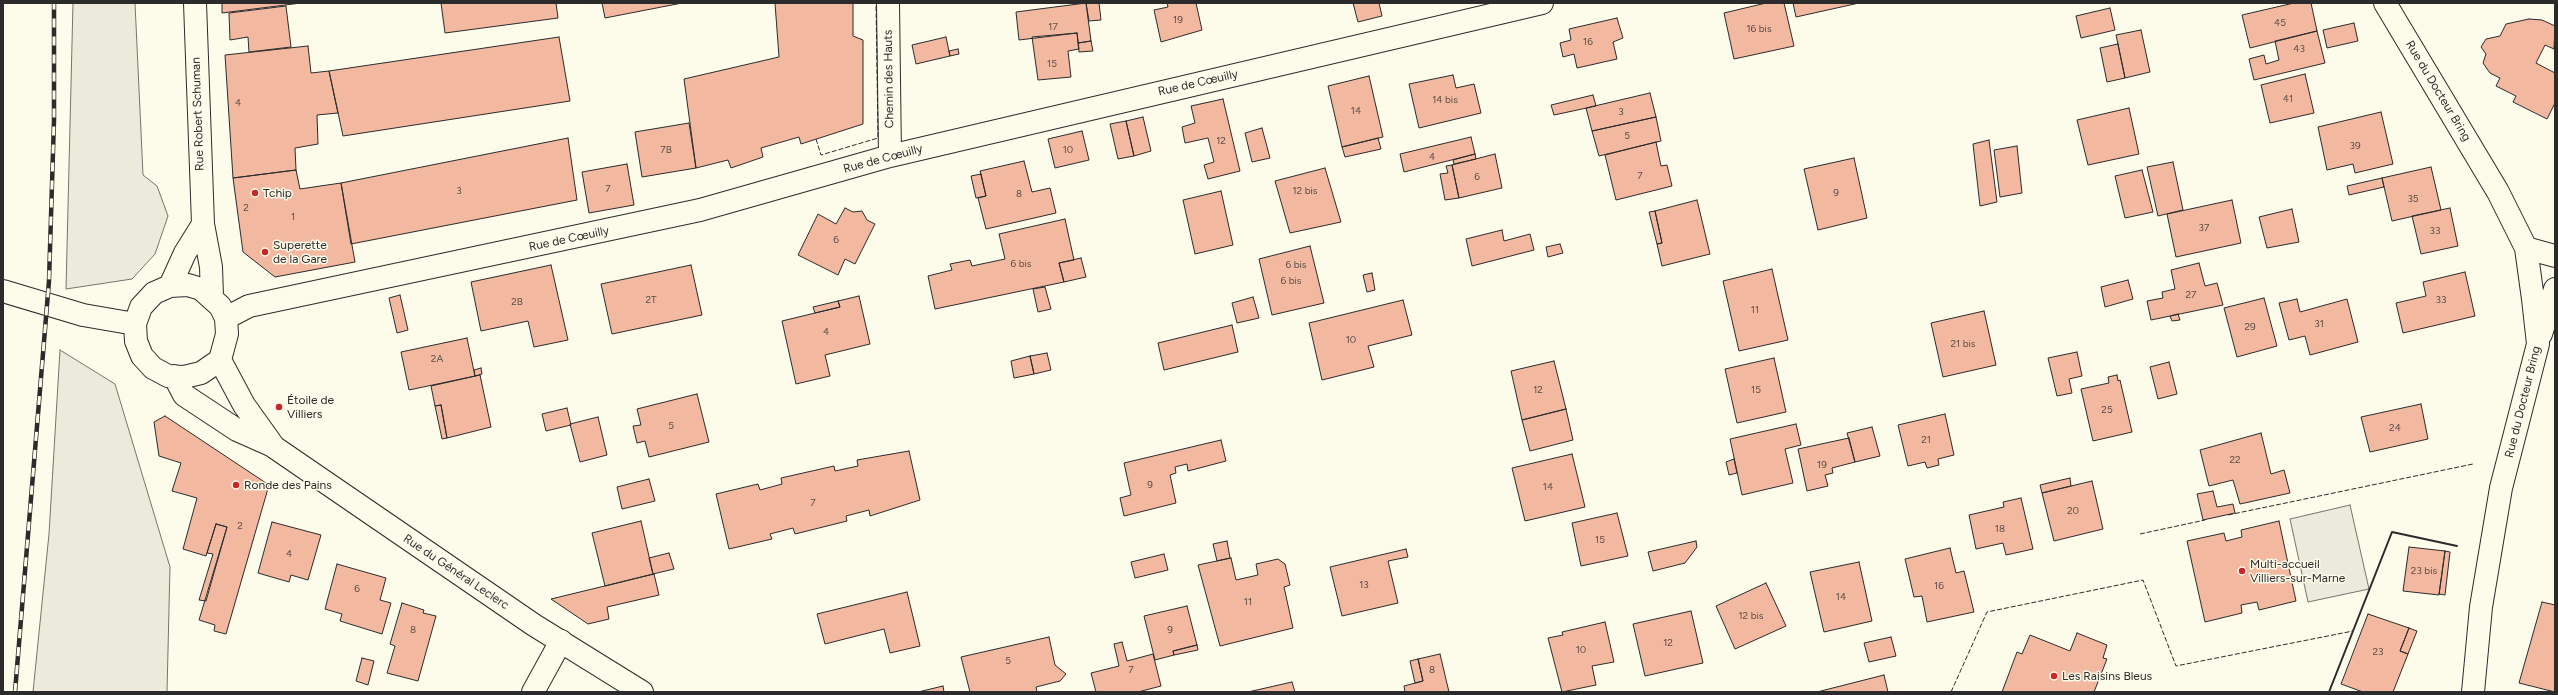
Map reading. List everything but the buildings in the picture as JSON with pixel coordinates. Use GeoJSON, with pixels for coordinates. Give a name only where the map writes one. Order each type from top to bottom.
{"type":"FeatureCollection","features":[{"type":"Feature","properties":{"kind":"street","name":"Rue Robert Schuman"},"geometry":{"type":"LineString","coordinates":[[195,3],[203,224],[210,267],[212,296]]}},
{"type":"Feature","properties":{"kind":"street","name":"Chemin des Hauts"},"geometry":{"type":"LineString","coordinates":[[888,3],[890,156]]}},
{"type":"Feature","properties":{"kind":"street","name":"Rue du Docteur Bring"},"geometry":{"type":"LineString","coordinates":[[2385,3],[2498,192],[2526,248],[2538,344],[2502,488],[2481,607],[2473,692]]}},
{"type":"Feature","properties":{"kind":"street","name":"Rue de Cœuilly"},"geometry":{"type":"LineString","coordinates":[[226,318],[249,306],[700,210],[890,156],[1533,4]]}},
{"type":"Feature","properties":{"kind":"street"},"geometry":{"type":"LineString","coordinates":[[170,286],[185,253],[203,224]]}},
{"type":"Feature","properties":{"kind":"street"},"geometry":{"type":"LineString","coordinates":[[2526,248],[2555,256]]}},
{"type":"Feature","properties":{"kind":"street"},"geometry":{"type":"LineString","coordinates":[[188,285],[201,289],[212,296],[226,318],[227,334],[220,360],[201,373],[184,377],[168,376],[154,368],[142,356],[136,341],[135,324],[146,302],[154,294],[170,286],[188,285]]}},
{"type":"Feature","properties":{"kind":"street"},"geometry":{"type":"LineString","coordinates":[[2538,344],[2555,289]]}},
{"type":"Feature","properties":{"kind":"street"},"geometry":{"type":"LineString","coordinates":[[3,291],[83,315],[135,324]]}},
{"type":"Feature","properties":{"kind":"street","name":"Rue du Général Leclerc"},"geometry":{"type":"LineString","coordinates":[[220,360],[244,405],[274,446]]}},
{"type":"Feature","properties":{"kind":"street","name":"Rue du Général Leclerc"},"geometry":{"type":"LineString","coordinates":[[174,376],[184,395],[237,430],[274,446],[561,641],[642,692]]}},
{"type":"Feature","properties":{"kind":"street"},"geometry":{"type":"LineString","coordinates":[[533,692],[561,641]]}},
{"type":"Feature","properties":{"kind":"shaded area"},"geometry":{"type":"Polygon","coordinates":[[[73,3],[135,3],[143,175],[157,186],[168,216],[155,254],[132,279],[66,289],[73,3]]]}},
{"type":"Feature","properties":{"kind":"shaded area"},"geometry":{"type":"Polygon","coordinates":[[[60,350],[115,384],[170,567],[167,692],[33,692],[49,534],[60,350]]]}},
{"type":"Feature","properties":{"kind":"shaded area"},"geometry":{"type":"Polygon","coordinates":[[[2350,505],[2369,589],[2308,602],[2290,519],[2350,505]]]}},
{"type":"Feature","properties":{"kind":"railway"},"geometry":{"type":"LineString","coordinates":[[15,692],[49,281],[54,120],[54,3]]}},
{"type":"Feature","properties":{"kind":"fence"},"geometry":{"type":"LineString","coordinates":[[816,139],[821,155],[878,138],[876,3]]}},
{"type":"Feature","properties":{"kind":"fence"},"geometry":{"type":"LineString","coordinates":[[2228,515],[2473,464]]}},
{"type":"Feature","properties":{"kind":"fence"},"geometry":{"type":"LineString","coordinates":[[2140,534],[2205,520]]}},
{"type":"Feature","properties":{"kind":"fence"},"geometry":{"type":"LineString","coordinates":[[1951,692],[1987,612],[2143,580],[2176,666],[2353,631]]}},
{"type":"Feature","properties":{"kind":"wall"},"geometry":{"type":"LineString","coordinates":[[2329,692],[2392,532],[2457,546]]}},
{"type":"Feature","properties":{"kind":"place","name":"Tchip"},"geometry":{"type":"Point","coordinates":[255,193]}},
{"type":"Feature","properties":{"kind":"place","name":"Superette de la Gare"},"geometry":{"type":"Point","coordinates":[265,252]}},
{"type":"Feature","properties":{"kind":"place","name":"Étoile de Villiers"},"geometry":{"type":"Point","coordinates":[279,407]}},
{"type":"Feature","properties":{"kind":"place","name":"Ronde des Pains"},"geometry":{"type":"Point","coordinates":[236,485]}},
{"type":"Feature","properties":{"kind":"place","name":"Multi-accueil Villiers-sur-Marne"},"geometry":{"type":"Point","coordinates":[2242,571]}},
{"type":"Feature","properties":{"kind":"place","name":"Les Raisins Bleus"},"geometry":{"type":"Point","coordinates":[2054,676]}}]}
